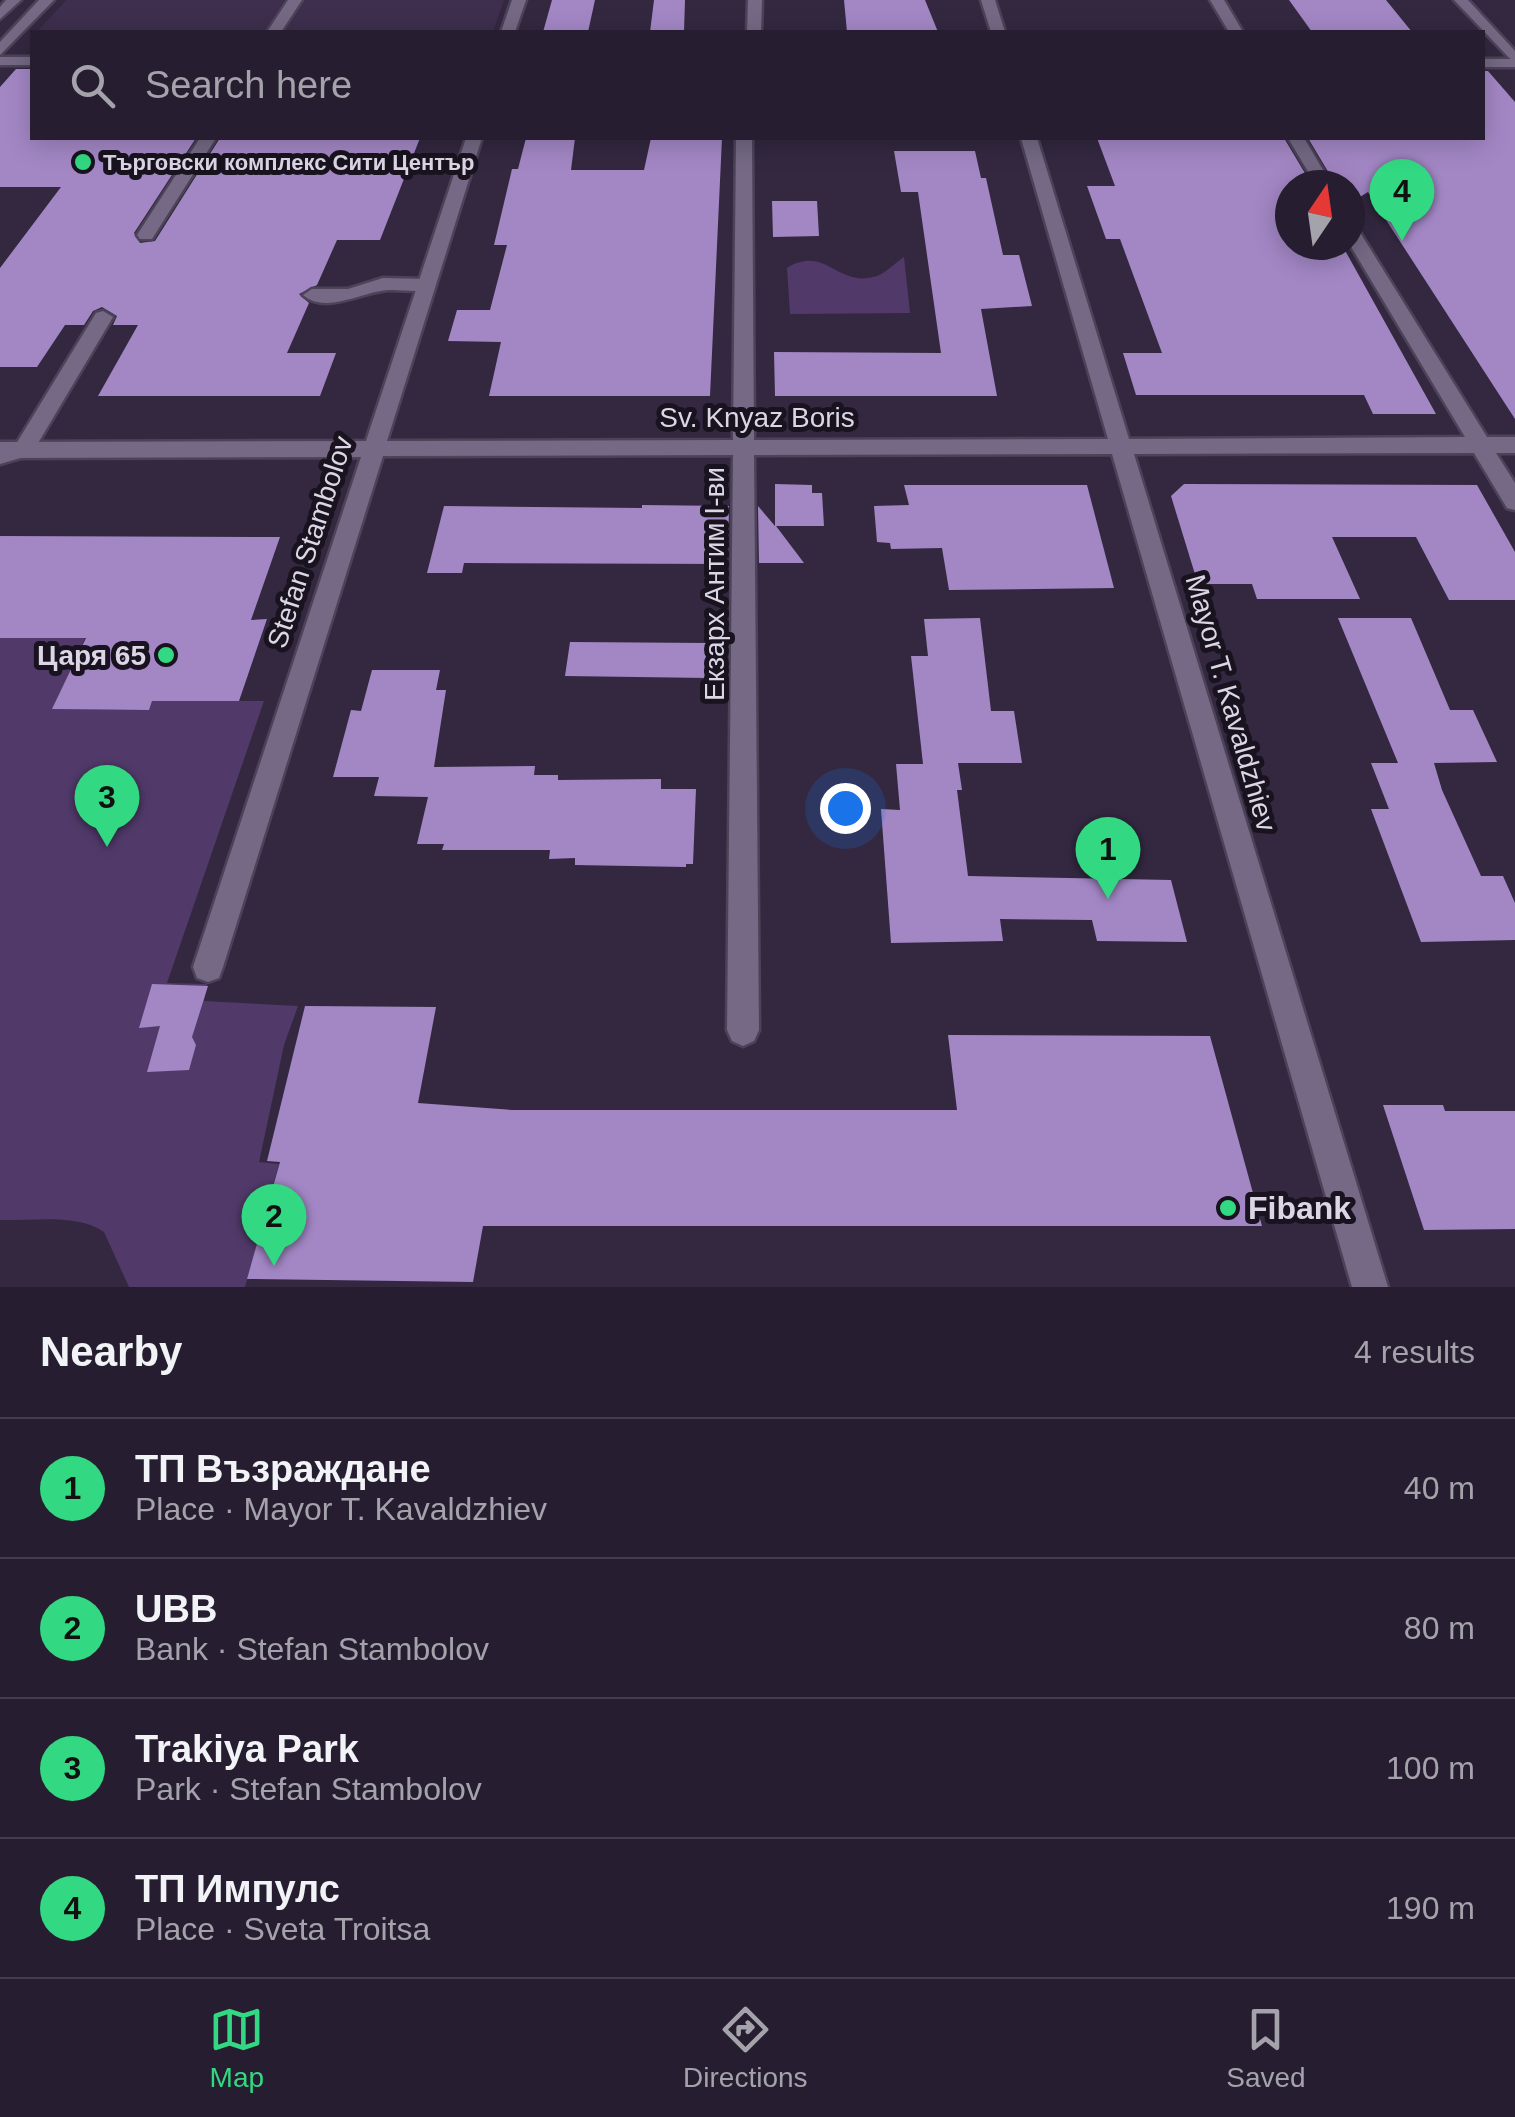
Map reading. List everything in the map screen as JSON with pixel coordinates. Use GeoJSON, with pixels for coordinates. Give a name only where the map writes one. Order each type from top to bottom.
{"type":"FeatureCollection","features":[{"type":"Feature","properties":{"kind":"street"},"geometry":{"type":"LineString","coordinates":[[0,15],[14,0]]}},
{"type":"Feature","properties":{"kind":"street"},"geometry":{"type":"LineString","coordinates":[[0,51],[48,0]]}},
{"type":"Feature","properties":{"kind":"street"},"geometry":{"type":"LineString","coordinates":[[275,30],[294,0]]}},
{"type":"Feature","properties":{"kind":"street"},"geometry":{"type":"LineString","coordinates":[[509,30],[518,0]]}},
{"type":"Feature","properties":{"kind":"street"},"geometry":{"type":"LineString","coordinates":[[754,0],[754,30]]}},
{"type":"Feature","properties":{"kind":"street"},"geometry":{"type":"LineString","coordinates":[[988,0],[997,30]]}},
{"type":"Feature","properties":{"kind":"street"},"geometry":{"type":"LineString","coordinates":[[1217,0],[1235,30]]}},
{"type":"Feature","properties":{"kind":"street"},"geometry":{"type":"LineString","coordinates":[[1460,0],[1515,62]]}},
{"type":"Feature","properties":{"kind":"street"},"geometry":{"type":"LineString","coordinates":[[0,61],[30,61]]}},
{"type":"Feature","properties":{"kind":"street"},"geometry":{"type":"LineString","coordinates":[[1485,63],[1515,62]]}},
{"type":"Feature","properties":{"kind":"street"},"geometry":{"type":"LineString","coordinates":[[146,235],[207,140]]}},
{"type":"Feature","properties":{"kind":"street","name":"Stefan Stambolov"},"geometry":{"type":"LineString","coordinates":[[208,967],[473,140]]}},
{"type":"Feature","properties":{"kind":"street","name":"Екзарх Антим I-ви"},"geometry":{"type":"LineString","coordinates":[[743,1030],[744,140]]}},
{"type":"Feature","properties":{"kind":"street","name":"Mayor T. Kavaldzhiev"},"geometry":{"type":"LineString","coordinates":[[1030,140],[1370,1287]]}},
{"type":"Feature","properties":{"kind":"street"},"geometry":{"type":"LineString","coordinates":[[1297,140],[1315,170]]}},
{"type":"Feature","properties":{"kind":"street"},"geometry":{"type":"LineString","coordinates":[[1365,255],[1515,502]]}},
{"type":"Feature","properties":{"kind":"street"},"geometry":{"type":"LineString","coordinates":[[312,295],[348,295],[383,284],[427,285]]}},
{"type":"Feature","properties":{"kind":"street"},"geometry":{"type":"LineString","coordinates":[[23,450],[103,317]]}},
{"type":"Feature","properties":{"kind":"street","name":"Sv. Knyaz Boris"},"geometry":{"type":"LineString","coordinates":[[0,453],[375,447],[1515,445]]}},
{"type":"Feature","properties":{"kind":"shaded area"},"geometry":{"type":"Polygon","coordinates":[[[66,0],[284,0],[266,30],[39,30],[66,0]]]}},
{"type":"Feature","properties":{"kind":"shaded area"},"geometry":{"type":"Polygon","coordinates":[[[304,0],[504,0],[494,30],[285,30],[304,0]]]}},
{"type":"Feature","properties":{"kind":"shaded area"},"geometry":{"type":"Polygon","coordinates":[[[904,257],[910,313],[790,314],[787,268],[812,261],[863,278],[880,275],[904,257]]]}},
{"type":"Feature","properties":{"kind":"shaded area"},"geometry":{"type":"Polygon","coordinates":[[[0,637],[85,638],[54,709],[148,710],[152,701],[264,701],[167,983],[207,984],[204,1001],[298,1006],[284,1045],[259,1162],[279,1164],[245,1287],[129,1287],[104,1232],[93,1226],[54,1219],[0,1220],[0,637]]]}},
{"type":"Feature","properties":{"kind":"building"},"geometry":{"type":"Polygon","coordinates":[[[552,0],[595,0],[588,30],[544,30],[552,0]]]}},
{"type":"Feature","properties":{"kind":"building"},"geometry":{"type":"Polygon","coordinates":[[[654,0],[685,0],[684,30],[650,30],[654,0]]]}},
{"type":"Feature","properties":{"kind":"building"},"geometry":{"type":"Polygon","coordinates":[[[844,0],[925,0],[937,30],[847,30],[844,0]]]}},
{"type":"Feature","properties":{"kind":"building"},"geometry":{"type":"Polygon","coordinates":[[[1289,0],[1386,0],[1410,30],[1311,30],[1289,0]]]}},
{"type":"Feature","properties":{"kind":"building"},"geometry":{"type":"Polygon","coordinates":[[[16,69],[30,69],[30,140],[195,140],[134,233],[140,243],[155,241],[219,140],[419,140],[380,240],[337,240],[317,285],[299,294],[309,303],[287,353],[336,353],[320,396],[98,396],[138,325],[113,325],[117,316],[102,307],[93,311],[84,325],[65,325],[37,367],[0,367],[0,268],[61,187],[0,187],[0,87],[16,69]]]}},
{"type":"Feature","properties":{"kind":"building"},"geometry":{"type":"Polygon","coordinates":[[[1485,71],[1515,102],[1515,419],[1368,192],[1365,194],[1365,170],[1327,170],[1309,140],[1485,140],[1485,71]]]}},
{"type":"Feature","properties":{"kind":"building"},"geometry":{"type":"Polygon","coordinates":[[[525,140],[575,140],[571,170],[644,170],[651,140],[722,140],[710,396],[489,396],[501,342],[448,341],[457,310],[490,310],[507,245],[494,245],[512,169],[518,169],[525,140]]]}},
{"type":"Feature","properties":{"kind":"building"},"geometry":{"type":"Polygon","coordinates":[[[1098,140],[1285,140],[1303,170],[1275,170],[1275,260],[1350,260],[1436,414],[1373,414],[1364,395],[1136,395],[1123,353],[1162,353],[1120,239],[1106,239],[1087,186],[1115,186],[1098,140]]]}},
{"type":"Feature","properties":{"kind":"building"},"geometry":{"type":"Polygon","coordinates":[[[894,151],[975,151],[981,178],[986,178],[1003,255],[1019,255],[1032,306],[981,309],[997,396],[775,396],[774,352],[941,353],[918,192],[901,192],[894,151]]]}},
{"type":"Feature","properties":{"kind":"building"},"geometry":{"type":"Polygon","coordinates":[[[772,201],[817,201],[819,236],[773,237],[772,201]]]}},
{"type":"Feature","properties":{"kind":"building"},"geometry":{"type":"Polygon","coordinates":[[[775,484],[812,485],[812,493],[822,493],[824,526],[776,526],[804,563],[759,563],[758,506],[775,526],[775,484]]]}},
{"type":"Feature","properties":{"kind":"building"},"geometry":{"type":"Polygon","coordinates":[[[1184,484],[1477,485],[1515,552],[1515,600],[1449,600],[1416,537],[1332,537],[1360,599],[1257,599],[1252,584],[1198,584],[1171,496],[1184,484]]]}},
{"type":"Feature","properties":{"kind":"building"},"geometry":{"type":"Polygon","coordinates":[[[904,485],[1087,485],[1114,588],[949,590],[942,548],[891,549],[890,543],[877,542],[874,506],[909,505],[904,485]]]}},
{"type":"Feature","properties":{"kind":"building"},"geometry":{"type":"Polygon","coordinates":[[[444,506],[729,506],[728,564],[464,563],[462,573],[427,573],[444,506]]]}},
{"type":"Feature","properties":{"kind":"building"},"geometry":{"type":"Polygon","coordinates":[[[0,536],[280,537],[251,620],[267,619],[239,701],[152,701],[149,710],[52,709],[86,638],[0,638],[0,536]]]}},
{"type":"Feature","properties":{"kind":"building"},"geometry":{"type":"Polygon","coordinates":[[[980,618],[991,711],[1014,711],[1022,763],[958,763],[962,790],[957,790],[968,876],[1171,880],[1187,942],[1097,941],[1092,920],[1000,919],[1003,941],[891,943],[881,809],[900,810],[896,764],[923,764],[911,656],[928,656],[924,619],[980,618]]]}},
{"type":"Feature","properties":{"kind":"building"},"geometry":{"type":"Polygon","coordinates":[[[1338,618],[1411,618],[1450,710],[1473,710],[1497,762],[1434,763],[1481,876],[1503,876],[1515,903],[1515,940],[1421,942],[1371,809],[1389,809],[1371,763],[1398,763],[1338,618]]]}},
{"type":"Feature","properties":{"kind":"building"},"geometry":{"type":"Polygon","coordinates":[[[570,642],[709,643],[708,678],[565,676],[570,642]]]}},
{"type":"Feature","properties":{"kind":"building"},"geometry":{"type":"Polygon","coordinates":[[[372,670],[440,670],[436,690],[446,690],[434,767],[535,766],[534,775],[558,775],[558,780],[661,779],[661,789],[696,789],[693,864],[575,865],[575,858],[549,859],[550,850],[442,850],[444,844],[417,844],[428,797],[374,796],[379,777],[333,777],[351,710],[361,711],[372,670]]]}},
{"type":"Feature","properties":{"kind":"building"},"geometry":{"type":"Polygon","coordinates":[[[152,984],[208,986],[192,1037],[196,1045],[189,1070],[147,1072],[160,1026],[139,1028],[152,984]]]}},
{"type":"Feature","properties":{"kind":"building"},"geometry":{"type":"Polygon","coordinates":[[[305,1006],[436,1007],[418,1103],[512,1110],[957,1110],[948,1035],[1210,1036],[1262,1226],[483,1226],[473,1282],[247,1279],[280,1162],[267,1161],[305,1006]]]}},
{"type":"Feature","properties":{"kind":"building"},"geometry":{"type":"Polygon","coordinates":[[[1383,1105],[1443,1105],[1445,1111],[1515,1111],[1515,1229],[1424,1230],[1383,1105]]]}},
{"type":"Feature","properties":{"kind":"place","name":"Търговски комплекс Сити Център"},"geometry":{"type":"Point","coordinates":[83,162]}},
{"type":"Feature","properties":{"kind":"place","name":"ТП Импулс"},"geometry":{"type":"Point","coordinates":[1402,241]}},
{"type":"Feature","properties":{"kind":"place","name":"Царя 65"},"geometry":{"type":"Point","coordinates":[166,655]}},
{"type":"Feature","properties":{"kind":"place","name":"Trakiya Park"},"geometry":{"type":"Point","coordinates":[107,847]}},
{"type":"Feature","properties":{"kind":"place","name":"ТП Възраждане"},"geometry":{"type":"Point","coordinates":[1108,899]}},
{"type":"Feature","properties":{"kind":"place","name":"Fibank"},"geometry":{"type":"Point","coordinates":[1228,1208]}},
{"type":"Feature","properties":{"kind":"place","name":"UBB"},"geometry":{"type":"Point","coordinates":[274,1266]}}]}
